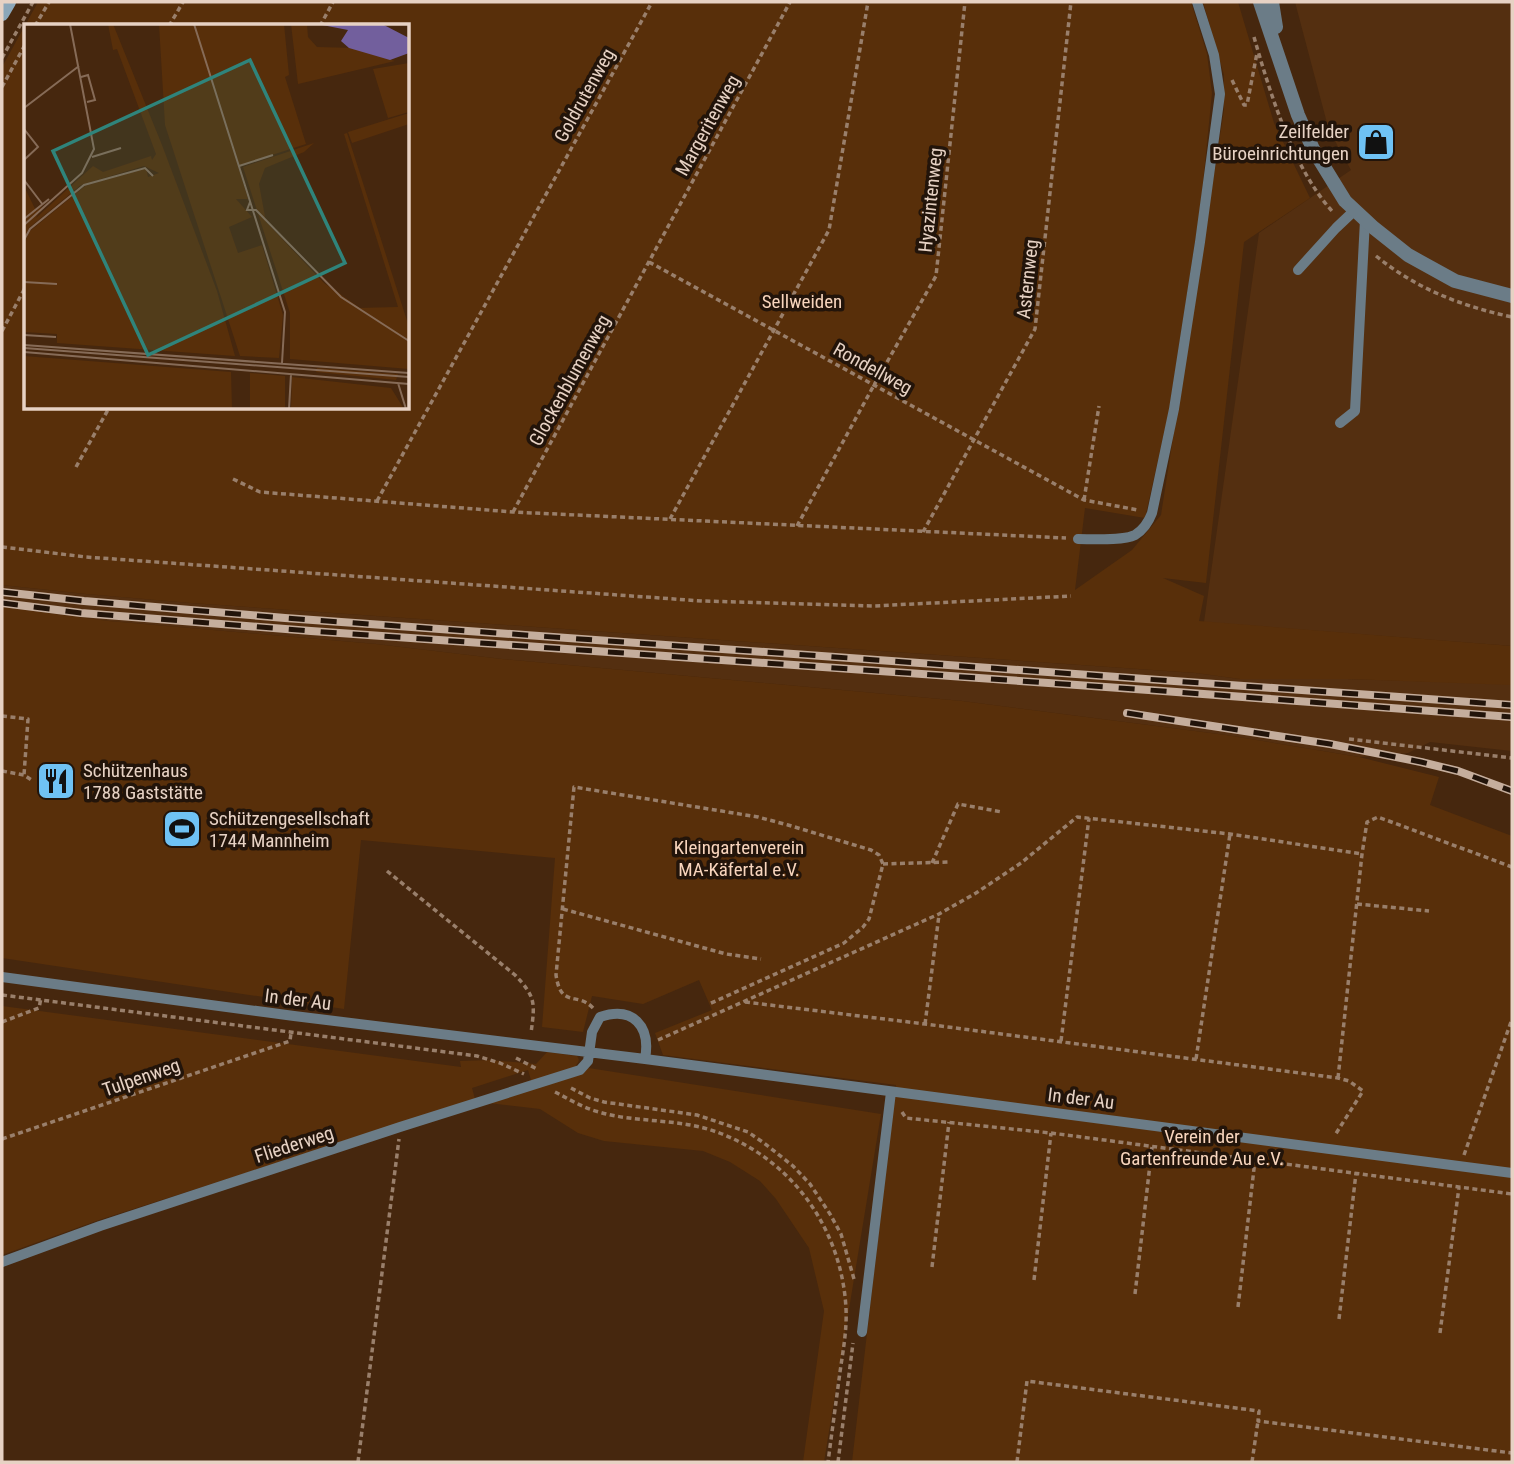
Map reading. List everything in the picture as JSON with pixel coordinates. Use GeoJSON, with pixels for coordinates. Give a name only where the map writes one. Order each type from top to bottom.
{"type":"FeatureCollection","features":[{"type":"Feature","properties":{"kind":"main road"},"geometry":{"type":"LineString","coordinates":[[2,14],[9,2]]}},
{"type":"Feature","properties":{"kind":"street"},"geometry":{"type":"LineString","coordinates":[[1261,2],[1297,115],[1313,149],[1345,201],[1408,255],[1455,281],[1512,296]]}},
{"type":"Feature","properties":{"kind":"street"},"geometry":{"type":"LineString","coordinates":[[1272,2],[1282,66]]}},
{"type":"Feature","properties":{"kind":"lane"},"geometry":{"type":"LineString","coordinates":[[1078,539],[1134,535],[1148,523],[1152,513],[1176,396],[1220,94],[1214,55],[1197,2]]}},
{"type":"Feature","properties":{"kind":"lane"},"geometry":{"type":"LineString","coordinates":[[1298,270],[1336,228],[1360,215],[1356,411],[1340,423]]}},
{"type":"Feature","properties":{"kind":"lane","name":"In der Au"},"geometry":{"type":"LineString","coordinates":[[2,977],[1512,1173]]}},
{"type":"Feature","properties":{"kind":"lane"},"geometry":{"type":"LineString","coordinates":[[589,1053],[592,1032],[600,1017],[615,1012],[632,1017],[644,1030],[648,1045],[645,1059]]}},
{"type":"Feature","properties":{"kind":"lane","name":"Fliederweg"},"geometry":{"type":"LineString","coordinates":[[2,1262],[100,1226],[580,1070],[588,1061],[589,1053]]}},
{"type":"Feature","properties":{"kind":"lane"},"geometry":{"type":"LineString","coordinates":[[858,1331],[891,1092]]}},
{"type":"Feature","properties":{"kind":"path"},"geometry":{"type":"LineString","coordinates":[[2,58],[33,2]]}},
{"type":"Feature","properties":{"kind":"path"},"geometry":{"type":"LineString","coordinates":[[36,24],[49,2]]}},
{"type":"Feature","properties":{"kind":"path"},"geometry":{"type":"LineString","coordinates":[[321,24],[333,2]]}},
{"type":"Feature","properties":{"kind":"path","name":"Goldrutenweg"},"geometry":{"type":"LineString","coordinates":[[377,501],[652,2]]}},
{"type":"Feature","properties":{"kind":"path","name":"Margeritenweg"},"geometry":{"type":"LineString","coordinates":[[649,262],[790,2]]}},
{"type":"Feature","properties":{"kind":"path"},"geometry":{"type":"LineString","coordinates":[[670,519],[829,230],[868,2]]}},
{"type":"Feature","properties":{"kind":"path","name":"Hyazintenweg"},"geometry":{"type":"LineString","coordinates":[[797,526],[936,276],[965,2]]}},
{"type":"Feature","properties":{"kind":"path","name":"Asternweg"},"geometry":{"type":"LineString","coordinates":[[923,532],[1035,329],[1071,2]]}},
{"type":"Feature","properties":{"kind":"path"},"geometry":{"type":"LineString","coordinates":[[170,24],[182,3]]}},
{"type":"Feature","properties":{"kind":"path"},"geometry":{"type":"LineString","coordinates":[[2,87],[24,47]]}},
{"type":"Feature","properties":{"kind":"path"},"geometry":{"type":"LineString","coordinates":[[1214,55],[1222,57],[1244,105],[1247,105],[1258,51]]}},
{"type":"Feature","properties":{"kind":"path","name":"Rondellweg"},"geometry":{"type":"LineString","coordinates":[[649,262],[1084,500],[1152,513]]}},
{"type":"Feature","properties":{"kind":"path","name":"Glockenblumenweg"},"geometry":{"type":"LineString","coordinates":[[513,512],[649,262]]}},
{"type":"Feature","properties":{"kind":"path"},"geometry":{"type":"LineString","coordinates":[[2,331],[24,290]]}},
{"type":"Feature","properties":{"kind":"path"},"geometry":{"type":"LineString","coordinates":[[1084,500],[1099,405]]}},
{"type":"Feature","properties":{"kind":"path"},"geometry":{"type":"LineString","coordinates":[[76,467],[108,410]]}},
{"type":"Feature","properties":{"kind":"path"},"geometry":{"type":"LineString","coordinates":[[233,478],[260,492],[513,512],[1078,539]]}},
{"type":"Feature","properties":{"kind":"path"},"geometry":{"type":"LineString","coordinates":[[2,547],[127,560],[702,601],[873,607],[1072,596]]}},
{"type":"Feature","properties":{"kind":"path"},"geometry":{"type":"LineString","coordinates":[[2,716],[28,719],[24,775]]}},
{"type":"Feature","properties":{"kind":"path"},"geometry":{"type":"LineString","coordinates":[[1349,739],[1512,758]]}},
{"type":"Feature","properties":{"kind":"path"},"geometry":{"type":"LineString","coordinates":[[2,771],[24,775],[33,781]]}},
{"type":"Feature","properties":{"kind":"path"},"geometry":{"type":"LineString","coordinates":[[600,1017],[590,1004],[564,996],[558,988],[556,975],[574,787],[758,817],[871,850],[878,855],[883,864],[869,919],[863,927],[844,943],[709,1004]]}},
{"type":"Feature","properties":{"kind":"path"},"geometry":{"type":"LineString","coordinates":[[932,863],[958,804],[1002,812]]}},
{"type":"Feature","properties":{"kind":"path"},"geometry":{"type":"LineString","coordinates":[[648,1045],[939,914],[1021,863],[1077,817],[1230,834],[1362,854]]}},
{"type":"Feature","properties":{"kind":"path"},"geometry":{"type":"LineString","coordinates":[[1338,1078],[1367,821],[1378,817],[1512,867]]}},
{"type":"Feature","properties":{"kind":"path"},"geometry":{"type":"LineString","coordinates":[[1061,1041],[1089,818]]}},
{"type":"Feature","properties":{"kind":"path"},"geometry":{"type":"LineString","coordinates":[[1196,1059],[1230,834]]}},
{"type":"Feature","properties":{"kind":"path"},"geometry":{"type":"LineString","coordinates":[[883,864],[948,862]]}},
{"type":"Feature","properties":{"kind":"path"},"geometry":{"type":"LineString","coordinates":[[387,871],[515,975],[529,990],[534,1010],[530,1045]]}},
{"type":"Feature","properties":{"kind":"path"},"geometry":{"type":"LineString","coordinates":[[1357,904],[1429,911]]}},
{"type":"Feature","properties":{"kind":"path"},"geometry":{"type":"LineString","coordinates":[[563,909],[726,954],[761,959]]}},
{"type":"Feature","properties":{"kind":"path"},"geometry":{"type":"LineString","coordinates":[[925,1024],[939,914]]}},
{"type":"Feature","properties":{"kind":"path"},"geometry":{"type":"LineString","coordinates":[[2,995],[478,1056],[514,1069],[600,1113],[681,1124],[721,1134],[744,1144],[785,1173],[800,1189],[828,1232],[840,1266],[844,1290],[845,1335],[828,1462]]}},
{"type":"Feature","properties":{"kind":"path"},"geometry":{"type":"LineString","coordinates":[[743,1002],[1338,1078],[1349,1081],[1363,1091],[1327,1147]]}},
{"type":"Feature","properties":{"kind":"path"},"geometry":{"type":"LineString","coordinates":[[2,1022],[39,1008]]}},
{"type":"Feature","properties":{"kind":"path"},"geometry":{"type":"LineString","coordinates":[[1461,1166],[1512,1019]]}},
{"type":"Feature","properties":{"kind":"path","name":"Tulpenweg"},"geometry":{"type":"LineString","coordinates":[[2,1139],[290,1041]]}},
{"type":"Feature","properties":{"kind":"path"},"geometry":{"type":"LineString","coordinates":[[553,1078],[590,1098],[697,1115],[748,1132],[764,1143],[793,1166],[810,1184],[830,1214],[845,1246],[855,1290]]}},
{"type":"Feature","properties":{"kind":"path"},"geometry":{"type":"LineString","coordinates":[[891,1092],[906,1118],[1051,1133],[1512,1194]]}},
{"type":"Feature","properties":{"kind":"path"},"geometry":{"type":"LineString","coordinates":[[932,1267],[949,1122]]}},
{"type":"Feature","properties":{"kind":"path"},"geometry":{"type":"LineString","coordinates":[[358,1462],[400,1127]]}},
{"type":"Feature","properties":{"kind":"path"},"geometry":{"type":"LineString","coordinates":[[1034,1280],[1051,1133]]}},
{"type":"Feature","properties":{"kind":"path"},"geometry":{"type":"LineString","coordinates":[[1135,1294],[1152,1147]]}},
{"type":"Feature","properties":{"kind":"path"},"geometry":{"type":"LineString","coordinates":[[1237,1307],[1255,1160]]}},
{"type":"Feature","properties":{"kind":"path"},"geometry":{"type":"LineString","coordinates":[[1339,1319],[1356,1173]]}},
{"type":"Feature","properties":{"kind":"path"},"geometry":{"type":"LineString","coordinates":[[1440,1333],[1459,1187]]}},
{"type":"Feature","properties":{"kind":"path"},"geometry":{"type":"LineString","coordinates":[[838,1462],[858,1331]]}},
{"type":"Feature","properties":{"kind":"path"},"geometry":{"type":"LineString","coordinates":[[1017,1462],[1027,1381],[1259,1411],[1252,1462]]}},
{"type":"Feature","properties":{"kind":"path"},"geometry":{"type":"LineString","coordinates":[[1258,1421],[1512,1453]]}},
{"type":"Feature","properties":{"kind":"shaded area"},"geometry":{"type":"Polygon","coordinates":[[[1295,2],[1512,2],[1512,646],[1204,622],[1259,233],[1351,170],[1327,123],[1295,2]]]}},
{"type":"Feature","properties":{"kind":"shaded area"},"geometry":{"type":"Polygon","coordinates":[[[2,585],[191,603],[1196,673],[1240,679],[1512,684],[1512,751],[1430,742],[1408,753],[1359,757],[1226,735],[962,701],[109,621],[2,607],[2,585]]]}},
{"type":"Feature","properties":{"kind":"green space","name":"Sellweiden"},"geometry":{"type":"Polygon","coordinates":[[[38,2],[1191,2],[1207,54],[1212,93],[1201,203],[1169,411],[1145,518],[1085,508],[1075,590],[1132,550],[1161,515],[1224,110],[1224,75],[1203,2],[1238,2],[1274,123],[1310,198],[1244,242],[1206,583],[1163,578],[1204,596],[1199,621],[1512,646],[1512,685],[1348,679],[1240,679],[1196,673],[191,603],[2,585],[2,67],[24,27],[24,410],[410,410],[410,24],[26,24],[38,2]]]}},
{"type":"Feature","properties":{"kind":"green space"},"geometry":{"type":"Polygon","coordinates":[[[2,607],[109,621],[962,701],[1226,735],[1359,757],[1439,777],[1430,805],[1512,836],[1512,1462],[852,1462],[896,1085],[663,1055],[655,1033],[712,1010],[699,980],[643,1004],[592,996],[583,1032],[542,1027],[555,858],[361,840],[344,1009],[2,958],[2,607]]]}},
{"type":"Feature","properties":{"kind":"green space"},"geometry":{"type":"Polygon","coordinates":[[[2,1006],[461,1067],[460,1061],[490,1060],[536,1064],[547,1052],[577,1056],[579,1061],[576,1066],[881,1114],[824,1462],[803,1462],[824,1311],[809,1248],[776,1199],[760,1181],[730,1162],[703,1151],[604,1141],[578,1133],[540,1109],[470,1101],[99,1220],[2,1255],[2,1006]],[[528,1070],[472,1088],[475,1099],[531,1080],[528,1070]]]}},
{"type":"Feature","properties":{"kind":"railway"},"geometry":{"type":"LineString","coordinates":[[2,592],[285,618],[1512,705]]}},
{"type":"Feature","properties":{"kind":"railway"},"geometry":{"type":"LineString","coordinates":[[2,603],[81,613],[311,631],[1512,717]]}},
{"type":"Feature","properties":{"kind":"railway"},"geometry":{"type":"LineString","coordinates":[[1127,713],[1330,744],[1421,762],[1458,771],[1512,791]]}},
{"type":"Feature","properties":{"kind":"place","name":"Zeilfelder Büroeinrichtungen"},"geometry":{"type":"Point","coordinates":[1376,142]}},
{"type":"Feature","properties":{"kind":"place","name":"Schützenhaus 1788 Gaststätte"},"geometry":{"type":"Point","coordinates":[56,781]}},
{"type":"Feature","properties":{"kind":"place","name":"Schützengesellschaft 1744 Mannheim"},"geometry":{"type":"Point","coordinates":[182,829]}},
{"type":"Feature","properties":{"kind":"park label","name":"Kleingartenverein MA-Käfertal e.V."},"geometry":{"type":"Point","coordinates":[739,858]}},
{"type":"Feature","properties":{"kind":"park label","name":"Verein der Gartenfreunde Au e.V."},"geometry":{"type":"Point","coordinates":[1202,1147]}}]}
